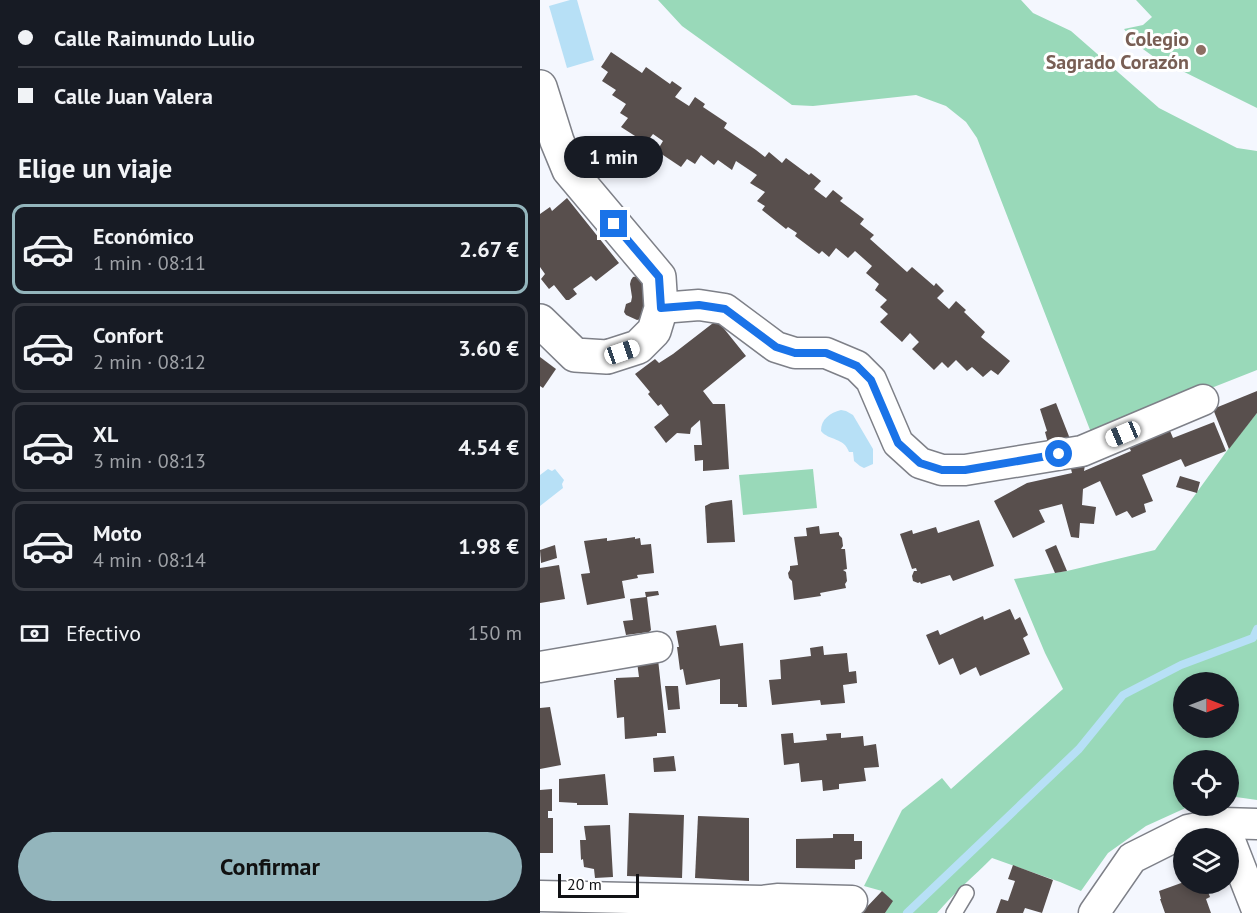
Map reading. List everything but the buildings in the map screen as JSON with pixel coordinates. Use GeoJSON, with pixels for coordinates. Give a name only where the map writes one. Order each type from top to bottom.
{"type":"FeatureCollection","features":[{"type":"Feature","properties":{"kind":"street"},"geometry":{"type":"LineString","coordinates":[[540,87],[569,170],[659,277],[661,308],[654,331],[638,347],[607,357],[575,355],[540,321]]}},
{"type":"Feature","properties":{"kind":"street"},"geometry":{"type":"LineString","coordinates":[[661,308],[699,305],[725,309],[776,347],[795,353],[826,353],[857,366],[871,380],[898,443],[920,463],[942,470],[965,470],[1082,451],[1203,400]]}},
{"type":"Feature","properties":{"kind":"street"},"geometry":{"type":"LineString","coordinates":[[540,667],[657,647]]}},
{"type":"Feature","properties":{"kind":"street"},"geometry":{"type":"LineString","coordinates":[[1094,913],[1132,858],[1188,830],[1223,823],[1257,824]]}},
{"type":"Feature","properties":{"kind":"street"},"geometry":{"type":"LineString","coordinates":[[1223,823],[1257,910]]}},
{"type":"Feature","properties":{"kind":"street"},"geometry":{"type":"LineString","coordinates":[[540,896],[852,901]]}},
{"type":"Feature","properties":{"kind":"lane"},"geometry":{"type":"LineString","coordinates":[[954,913],[966,893]]}},
{"type":"Feature","properties":{"kind":"green space"},"geometry":{"type":"Polygon","coordinates":[[[658,0],[1021,0],[1033,13],[1071,31],[1159,108],[1237,148],[1257,151],[1257,370],[1092,435],[977,138],[966,122],[946,106],[916,95],[813,106],[792,105],[682,26],[658,0]]]}},
{"type":"Feature","properties":{"kind":"green space","name":"Colegio Sagrado Corazón"},"geometry":{"type":"Polygon","coordinates":[[[1136,0],[1257,0],[1257,108],[1154,57],[1136,44],[1124,29],[1143,25],[1152,17],[1136,0]]]}},
{"type":"Feature","properties":{"kind":"green space"},"geometry":{"type":"Polygon","coordinates":[[[1257,413],[1257,800],[1239,797],[1239,750],[1173,750],[1173,814],[1146,826],[1108,853],[1081,891],[992,858],[937,913],[885,913],[892,901],[882,891],[864,886],[902,810],[942,778],[951,789],[1063,689],[1014,579],[1067,571],[1155,550],[1257,413]]]}},
{"type":"Feature","properties":{"kind":"green space"},"geometry":{"type":"Polygon","coordinates":[[[813,469],[817,508],[743,515],[739,475],[813,469]]]}},
{"type":"Feature","properties":{"kind":"water"},"geometry":{"type":"Polygon","coordinates":[[[577,0],[594,60],[567,68],[549,6],[577,0]]]}},
{"type":"Feature","properties":{"kind":"water"},"geometry":{"type":"Polygon","coordinates":[[[841,410],[853,415],[873,449],[873,464],[864,468],[860,466],[854,461],[853,452],[849,452],[840,441],[821,431],[827,417],[841,410]]]}},
{"type":"Feature","properties":{"kind":"water"},"geometry":{"type":"Polygon","coordinates":[[[548,469],[552,471],[555,469],[564,480],[563,488],[540,506],[540,475],[548,469]]]}},
{"type":"Feature","properties":{"kind":"waterway"},"geometry":{"type":"LineString","coordinates":[[907,913],[1079,749],[1123,695],[1181,665],[1253,638],[1257,629]]}},
{"type":"Feature","properties":{"kind":"place","name":"Colegio Sagrado Corazón"},"geometry":{"type":"Point","coordinates":[1201,50]}},
{"type":"Feature","properties":{"kind":"route"},"geometry":{"type":"LineString","coordinates":[[614,224],[659,277],[661,308],[699,305],[725,309],[776,347],[795,353],[826,353],[857,366],[871,380],[898,443],[920,463],[942,470],[965,470],[1059,454]]}}]}
